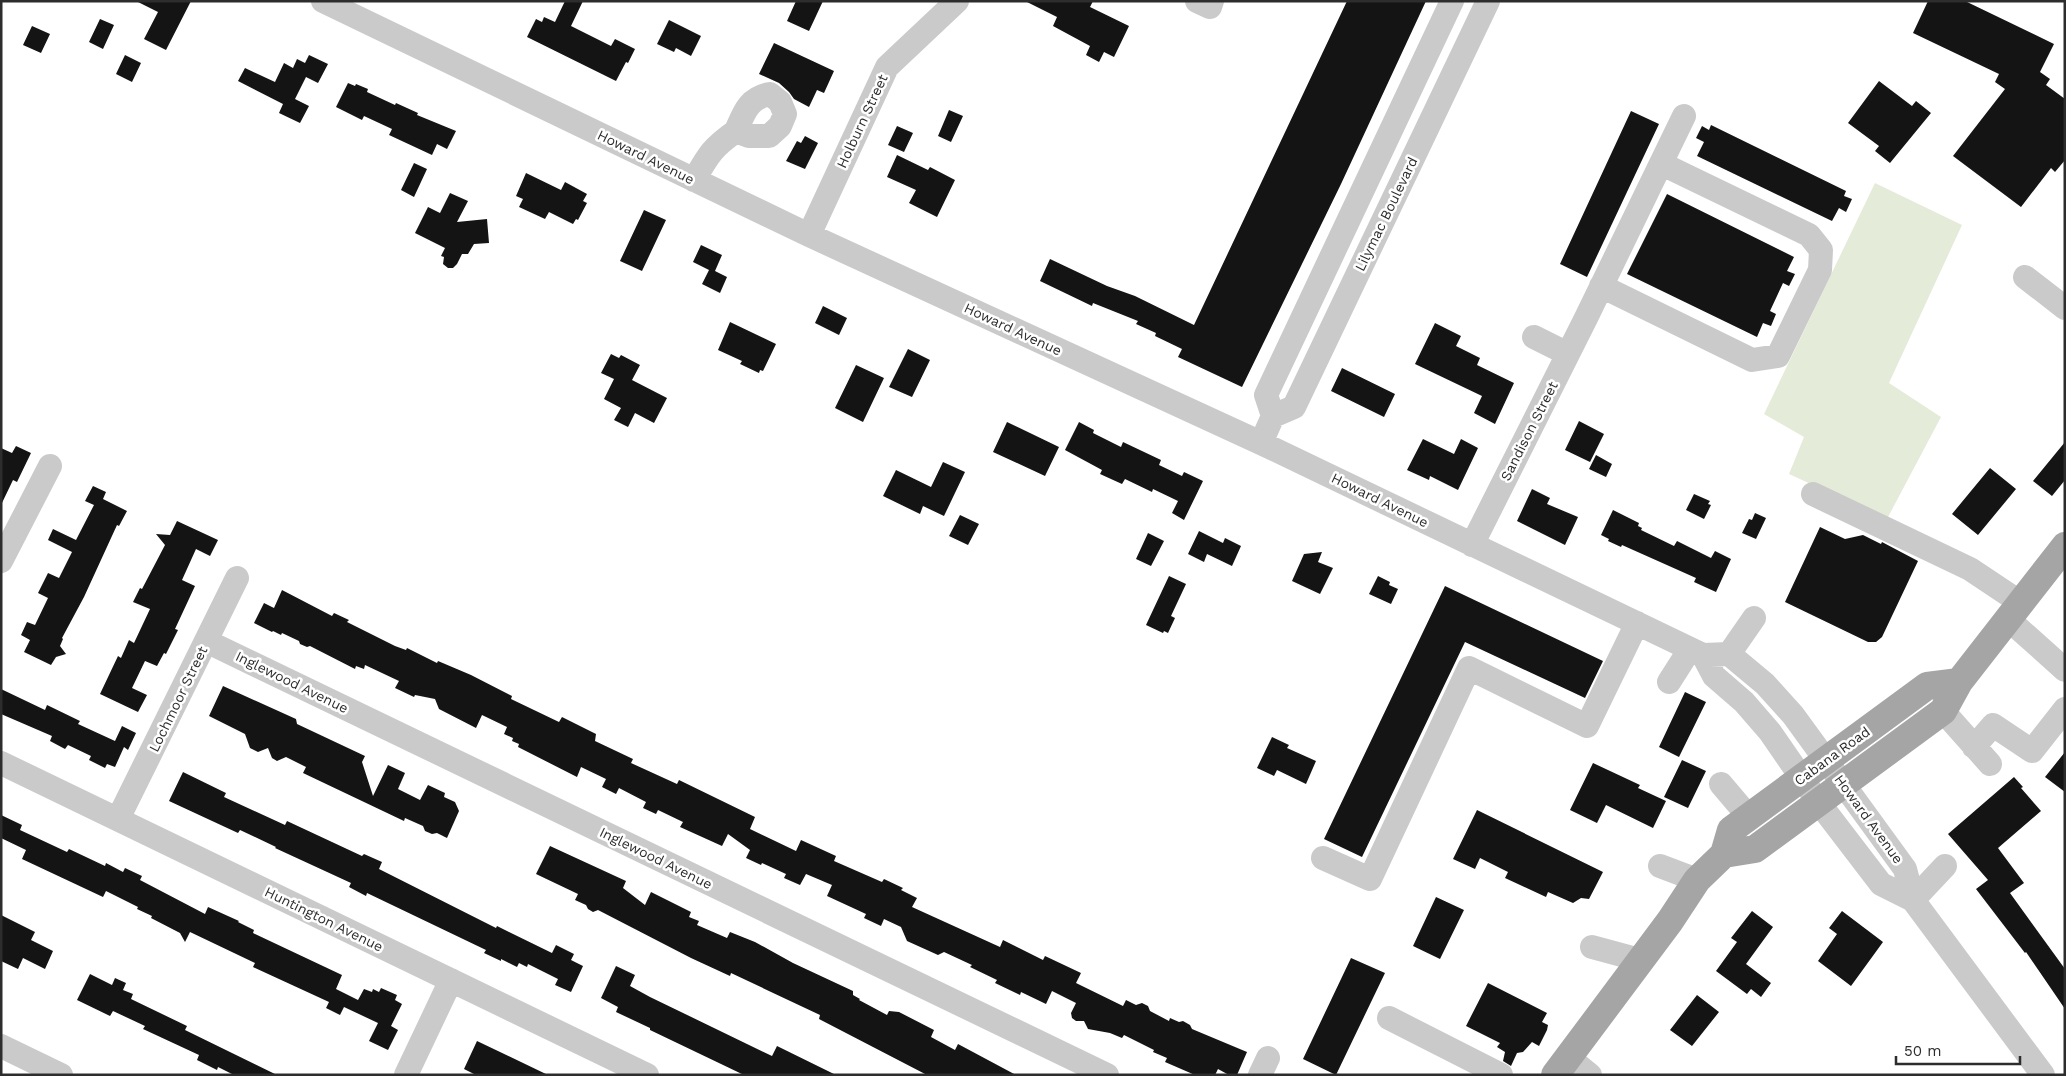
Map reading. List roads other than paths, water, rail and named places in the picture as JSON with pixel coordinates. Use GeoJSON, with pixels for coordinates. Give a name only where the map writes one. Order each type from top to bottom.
{"type":"FeatureCollection","features":[{"type":"Feature","properties":{"kind":"main road"},"geometry":{"type":"LineString","coordinates":[[1724,854],[1755,849],[1943,711],[1959,682],[2065,546]]}},
{"type":"Feature","properties":{"kind":"main road","name":"Cabana Road"},"geometry":{"type":"LineString","coordinates":[[1561,1066],[1698,880],[1724,854],[1731,830],[1927,686],[1959,682]]}},
{"type":"Feature","properties":{"kind":"street","name":"Howard Avenue"},"geometry":{"type":"LineString","coordinates":[[323,1],[809,235],[1261,444],[1696,652],[1729,654],[1765,684],[1788,708],[1905,869],[1913,900],[2043,1075]]}},
{"type":"Feature","properties":{"kind":"street","name":"Holburn Street"},"geometry":{"type":"LineString","coordinates":[[809,235],[887,67],[957,1]]}},
{"type":"Feature","properties":{"kind":"street"},"geometry":{"type":"LineString","coordinates":[[1197,1],[1210,7],[1212,1]]}},
{"type":"Feature","properties":{"kind":"street"},"geometry":{"type":"LineString","coordinates":[[1261,444],[1273,416],[1266,395],[1452,1]]}},
{"type":"Feature","properties":{"kind":"street","name":"Lilymac Boulevard"},"geometry":{"type":"LineString","coordinates":[[1273,416],[1294,407],[1488,1]]}},
{"type":"Feature","properties":{"kind":"street","name":"Sandison Street"},"geometry":{"type":"LineString","coordinates":[[1472,544],[1602,286],[1684,116]]}},
{"type":"Feature","properties":{"kind":"street"},"geometry":{"type":"LineString","coordinates":[[694,180],[710,152],[736,131]]}},
{"type":"Feature","properties":{"kind":"street"},"geometry":{"type":"LineString","coordinates":[[1602,286],[1752,360],[1778,356],[1820,270],[1821,250],[1809,235],[1662,164]]}},
{"type":"Feature","properties":{"kind":"street"},"geometry":{"type":"LineString","coordinates":[[2025,277],[2065,308]]}},
{"type":"Feature","properties":{"kind":"street"},"geometry":{"type":"LineString","coordinates":[[1534,337],[1568,354]]}},
{"type":"Feature","properties":{"kind":"street"},"geometry":{"type":"LineString","coordinates":[[4,549],[50,466]]}},
{"type":"Feature","properties":{"kind":"street"},"geometry":{"type":"LineString","coordinates":[[1813,494],[1841,507],[1851,521],[1916,553],[1927,549],[1970,570],[2014,611],[2065,670]]}},
{"type":"Feature","properties":{"kind":"street","name":"Lochmoor Street"},"geometry":{"type":"LineString","coordinates":[[118,820],[237,578]]}},
{"type":"Feature","properties":{"kind":"street"},"geometry":{"type":"LineString","coordinates":[[1729,654],[1754,618]]}},
{"type":"Feature","properties":{"kind":"street"},"geometry":{"type":"LineString","coordinates":[[1323,858],[1370,879],[1469,668],[1588,726],[1637,623]]}},
{"type":"Feature","properties":{"kind":"street","name":"Inglewood Avenue"},"geometry":{"type":"LineString","coordinates":[[206,641],[1106,1075]]}},
{"type":"Feature","properties":{"kind":"street","name":"Howard Avenue"},"geometry":{"type":"LineString","coordinates":[[1696,652],[1714,676],[1744,702],[1765,726],[1819,803],[1881,884],[1913,900]]}},
{"type":"Feature","properties":{"kind":"street"},"geometry":{"type":"LineString","coordinates":[[1669,682],[1696,652]]}},
{"type":"Feature","properties":{"kind":"street"},"geometry":{"type":"LineString","coordinates":[[1974,747],[1993,726],[2032,751],[2065,709]]}},
{"type":"Feature","properties":{"kind":"street"},"geometry":{"type":"LineString","coordinates":[[1943,711],[1990,764]]}},
{"type":"Feature","properties":{"kind":"street","name":"Huntington Avenue"},"geometry":{"type":"LineString","coordinates":[[1,763],[647,1075]]}},
{"type":"Feature","properties":{"kind":"street"},"geometry":{"type":"LineString","coordinates":[[1721,784],[1748,817]]}},
{"type":"Feature","properties":{"kind":"street"},"geometry":{"type":"LineString","coordinates":[[1660,866],[1698,880]]}},
{"type":"Feature","properties":{"kind":"street"},"geometry":{"type":"LineString","coordinates":[[1913,900],[1946,866]]}},
{"type":"Feature","properties":{"kind":"street"},"geometry":{"type":"LineString","coordinates":[[1592,947],[1640,960]]}},
{"type":"Feature","properties":{"kind":"street"},"geometry":{"type":"LineString","coordinates":[[406,1075],[451,980]]}},
{"type":"Feature","properties":{"kind":"street"},"geometry":{"type":"LineString","coordinates":[[1389,1018],[1501,1075]]}},
{"type":"Feature","properties":{"kind":"street"},"geometry":{"type":"LineString","coordinates":[[1,1046],[61,1075]]}},
{"type":"Feature","properties":{"kind":"street"},"geometry":{"type":"LineString","coordinates":[[1561,1066],[1590,1075]]}}]}
